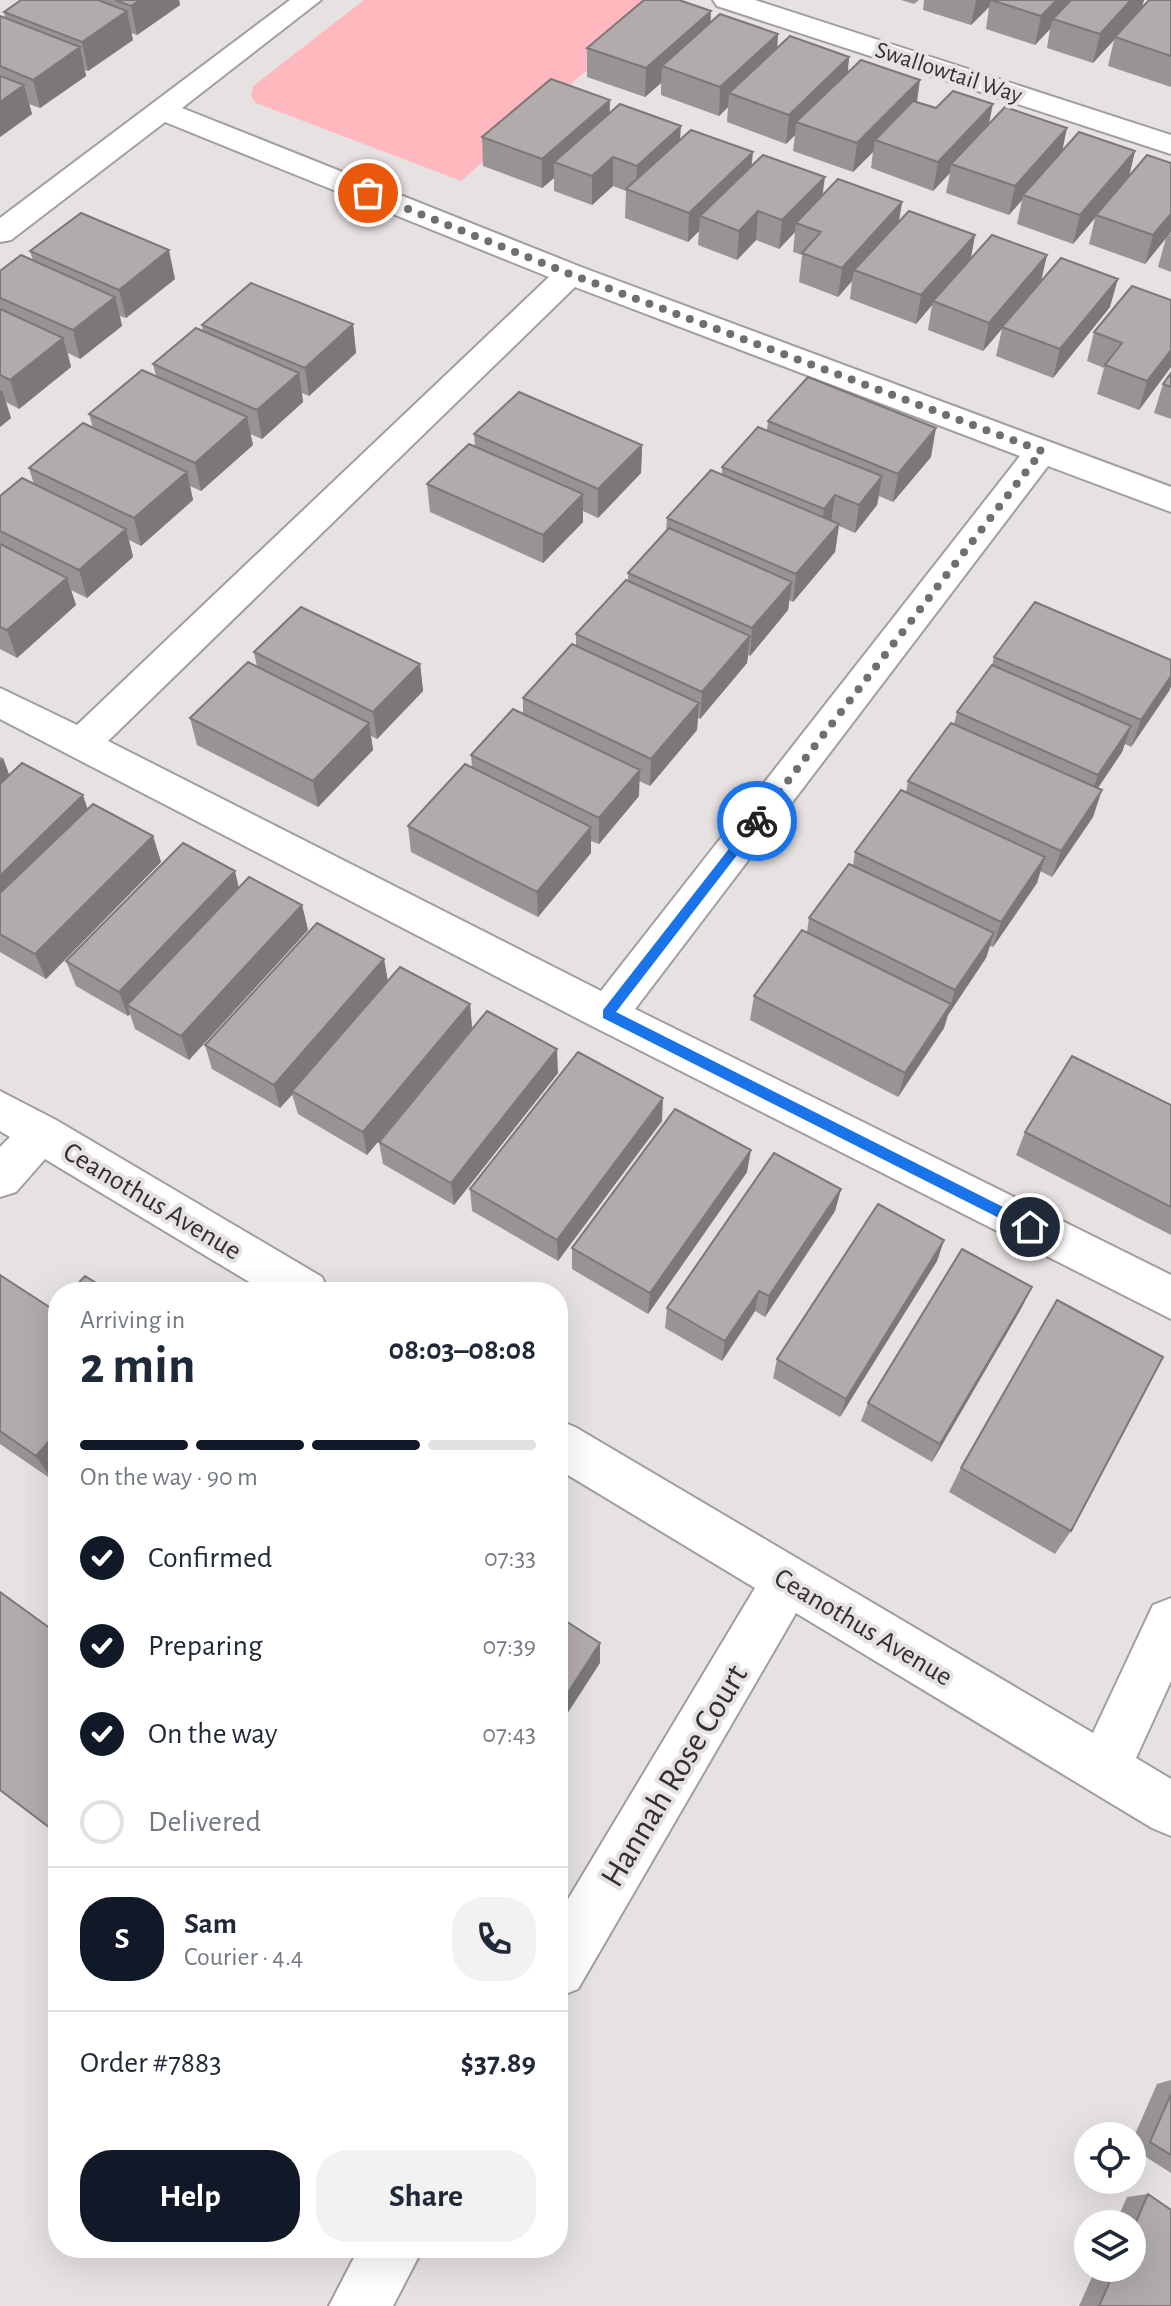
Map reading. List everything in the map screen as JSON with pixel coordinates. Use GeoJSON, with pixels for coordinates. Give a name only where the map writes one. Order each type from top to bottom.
{"type":"FeatureCollection","features":[{"type":"Feature","properties":{"kind":"street"},"geometry":{"type":"LineString","coordinates":[[0,233],[307,0]]}},
{"type":"Feature","properties":{"kind":"street","name":"Swallowtail Way"},"geometry":{"type":"LineString","coordinates":[[727,0],[777,7],[1171,145]]}},
{"type":"Feature","properties":{"kind":"street"},"geometry":{"type":"LineString","coordinates":[[163,111],[570,274],[1171,500]]}},
{"type":"Feature","properties":{"kind":"street"},"geometry":{"type":"LineString","coordinates":[[81,744],[570,274]]}},
{"type":"Feature","properties":{"kind":"street"},"geometry":{"type":"LineString","coordinates":[[607,1014],[1042,451]]}},
{"type":"Feature","properties":{"kind":"street"},"geometry":{"type":"LineString","coordinates":[[0,702],[607,1014],[1171,1298]]}},
{"type":"Feature","properties":{"kind":"street","name":"Ceanothus Avenue"},"geometry":{"type":"LineString","coordinates":[[0,1109],[289,1282]]}},
{"type":"Feature","properties":{"kind":"street"},"geometry":{"type":"LineString","coordinates":[[0,1178],[41,1133]]}},
{"type":"Feature","properties":{"kind":"street","name":"Ceanothus Avenue"},"geometry":{"type":"LineString","coordinates":[[568,1449],[1171,1809]]}},
{"type":"Feature","properties":{"kind":"street","name":"Hannah Rose Court"},"geometry":{"type":"LineString","coordinates":[[568,1952],[788,1580]]}},
{"type":"Feature","properties":{"kind":"street"},"geometry":{"type":"LineString","coordinates":[[1104,1769],[1171,1623]]}},
{"type":"Feature","properties":{"kind":"street"},"geometry":{"type":"LineString","coordinates":[[359,2306],[387,2258]]}},
{"type":"Feature","properties":{"kind":"shaded area"},"geometry":{"type":"Polygon","coordinates":[[[364,0],[646,0],[661,5],[461,181],[256,103],[251,96],[253,86],[364,0]]]}},
{"type":"Feature","properties":{"kind":"building"},"geometry":{"type":"Polygon","coordinates":[[[21,0],[98,0],[127,11],[82,42],[4,12],[21,0]]]}},
{"type":"Feature","properties":{"kind":"building"},"geometry":{"type":"Polygon","coordinates":[[[115,0],[140,0],[131,6],[115,0]]]}},
{"type":"Feature","properties":{"kind":"building"},"geometry":{"type":"Polygon","coordinates":[[[644,0],[679,0],[711,11],[646,68],[587,48],[644,0]]]}},
{"type":"Feature","properties":{"kind":"building"},"geometry":{"type":"Polygon","coordinates":[[[991,0],[1057,0],[1041,16],[991,0]]]}},
{"type":"Feature","properties":{"kind":"building"},"geometry":{"type":"Polygon","coordinates":[[[1071,0],[1131,0],[1100,34],[1053,19],[1071,0]]]}},
{"type":"Feature","properties":{"kind":"building"},"geometry":{"type":"Polygon","coordinates":[[[1149,0],[1171,0],[1171,56],[1115,37],[1149,0]]]}},
{"type":"Feature","properties":{"kind":"building"},"geometry":{"type":"Polygon","coordinates":[[[720,14],[778,34],[720,87],[662,66],[720,14]]]}},
{"type":"Feature","properties":{"kind":"building"},"geometry":{"type":"Polygon","coordinates":[[[0,16],[80,47],[33,80],[0,66],[0,16]]]}},
{"type":"Feature","properties":{"kind":"building"},"geometry":{"type":"Polygon","coordinates":[[[790,36],[849,57],[789,115],[729,93],[790,36]]]}},
{"type":"Feature","properties":{"kind":"building"},"geometry":{"type":"Polygon","coordinates":[[[861,60],[920,80],[857,143],[796,122],[861,60]]]}},
{"type":"Feature","properties":{"kind":"building"},"geometry":{"type":"Polygon","coordinates":[[[0,76],[24,85],[0,102],[0,76]]]}},
{"type":"Feature","properties":{"kind":"building"},"geometry":{"type":"Polygon","coordinates":[[[551,79],[610,100],[542,159],[482,137],[551,79]]]}},
{"type":"Feature","properties":{"kind":"building"},"geometry":{"type":"Polygon","coordinates":[[[953,91],[993,104],[938,162],[875,140],[913,101],[936,108],[953,91]]]}},
{"type":"Feature","properties":{"kind":"building"},"geometry":{"type":"Polygon","coordinates":[[[620,104],[681,126],[637,166],[613,157],[592,176],[554,162],[620,104]]]}},
{"type":"Feature","properties":{"kind":"building"},"geometry":{"type":"Polygon","coordinates":[[[1005,107],[1067,128],[1015,186],[951,164],[1005,107]]]}},
{"type":"Feature","properties":{"kind":"building"},"geometry":{"type":"Polygon","coordinates":[[[691,130],[753,152],[689,213],[626,189],[691,130]]]}},
{"type":"Feature","properties":{"kind":"building"},"geometry":{"type":"Polygon","coordinates":[[[1079,132],[1135,151],[1080,215],[1023,195],[1079,132]]]}},
{"type":"Feature","properties":{"kind":"building"},"geometry":{"type":"Polygon","coordinates":[[[763,155],[825,177],[782,220],[758,211],[739,231],[700,216],[763,155]]]}},
{"type":"Feature","properties":{"kind":"building"},"geometry":{"type":"Polygon","coordinates":[[[1147,155],[1171,163],[1171,214],[1153,235],[1096,215],[1147,155]]]}},
{"type":"Feature","properties":{"kind":"building"},"geometry":{"type":"Polygon","coordinates":[[[838,179],[902,202],[842,268],[802,253],[821,232],[796,223],[838,179]]]}},
{"type":"Feature","properties":{"kind":"building"},"geometry":{"type":"Polygon","coordinates":[[[909,211],[975,235],[921,295],[854,270],[909,211]]]}},
{"type":"Feature","properties":{"kind":"building"},"geometry":{"type":"Polygon","coordinates":[[[81,213],[169,250],[119,290],[30,251],[81,213]]]}},
{"type":"Feature","properties":{"kind":"building"},"geometry":{"type":"Polygon","coordinates":[[[992,235],[1047,255],[989,323],[933,301],[992,235]]]}},
{"type":"Feature","properties":{"kind":"building"},"geometry":{"type":"Polygon","coordinates":[[[21,255],[115,297],[73,330],[0,298],[0,271],[21,255]]]}},
{"type":"Feature","properties":{"kind":"building"},"geometry":{"type":"Polygon","coordinates":[[[1061,258],[1118,279],[1060,349],[1002,327],[1061,258]]]}},
{"type":"Feature","properties":{"kind":"building"},"geometry":{"type":"Polygon","coordinates":[[[251,283],[353,324],[305,368],[202,325],[251,283]]]}},
{"type":"Feature","properties":{"kind":"building"},"geometry":{"type":"Polygon","coordinates":[[[1132,286],[1171,300],[1171,350],[1147,381],[1105,365],[1122,343],[1094,332],[1132,286]]]}},
{"type":"Feature","properties":{"kind":"building"},"geometry":{"type":"Polygon","coordinates":[[[0,309],[63,338],[10,380],[0,375],[0,309]]]}},
{"type":"Feature","properties":{"kind":"building"},"geometry":{"type":"Polygon","coordinates":[[[196,328],[299,373],[257,410],[153,364],[196,328]]]}},
{"type":"Feature","properties":{"kind":"building"},"geometry":{"type":"Polygon","coordinates":[[[142,370],[247,417],[195,463],[89,414],[142,370]]]}},
{"type":"Feature","properties":{"kind":"building"},"geometry":{"type":"Polygon","coordinates":[[[1171,373],[1171,387],[1163,384],[1171,373]]]}},
{"type":"Feature","properties":{"kind":"building"},"geometry":{"type":"Polygon","coordinates":[[[808,377],[936,428],[898,474],[768,421],[808,377]]]}},
{"type":"Feature","properties":{"kind":"building"},"geometry":{"type":"Polygon","coordinates":[[[519,392],[642,445],[598,489],[474,434],[519,392]]]}},
{"type":"Feature","properties":{"kind":"building"},"geometry":{"type":"Polygon","coordinates":[[[83,423],[187,472],[134,518],[29,468],[83,423]]]}},
{"type":"Feature","properties":{"kind":"building"},"geometry":{"type":"Polygon","coordinates":[[[758,427],[882,476],[859,505],[835,495],[824,509],[722,467],[758,427]]]}},
{"type":"Feature","properties":{"kind":"building"},"geometry":{"type":"Polygon","coordinates":[[[469,444],[583,494],[543,535],[427,484],[469,444]]]}},
{"type":"Feature","properties":{"kind":"building"},"geometry":{"type":"Polygon","coordinates":[[[711,470],[839,524],[796,574],[667,518],[711,470]]]}},
{"type":"Feature","properties":{"kind":"building"},"geometry":{"type":"Polygon","coordinates":[[[22,478],[126,529],[79,570],[0,531],[0,496],[22,478]]]}},
{"type":"Feature","properties":{"kind":"building"},"geometry":{"type":"Polygon","coordinates":[[[669,528],[792,582],[752,628],[628,573],[669,528]]]}},
{"type":"Feature","properties":{"kind":"building"},"geometry":{"type":"Polygon","coordinates":[[[0,544],[67,578],[7,630],[0,627],[0,544]]]}},
{"type":"Feature","properties":{"kind":"building"},"geometry":{"type":"Polygon","coordinates":[[[626,580],[750,636],[702,692],[576,634],[626,580]]]}},
{"type":"Feature","properties":{"kind":"building"},"geometry":{"type":"Polygon","coordinates":[[[1035,602],[1171,660],[1171,676],[1141,720],[994,657],[1035,602]]]}},
{"type":"Feature","properties":{"kind":"building"},"geometry":{"type":"Polygon","coordinates":[[[301,607],[420,664],[373,712],[254,652],[301,607]]]}},
{"type":"Feature","properties":{"kind":"building"},"geometry":{"type":"Polygon","coordinates":[[[572,644],[699,703],[651,759],[523,698],[572,644]]]}},
{"type":"Feature","properties":{"kind":"building"},"geometry":{"type":"Polygon","coordinates":[[[248,662],[369,723],[313,781],[190,718],[248,662]]]}},
{"type":"Feature","properties":{"kind":"building"},"geometry":{"type":"Polygon","coordinates":[[[992,665],[1131,726],[1098,775],[957,712],[992,665]]]}},
{"type":"Feature","properties":{"kind":"building"},"geometry":{"type":"Polygon","coordinates":[[[513,709],[640,770],[599,818],[471,755],[513,709]]]}},
{"type":"Feature","properties":{"kind":"building"},"geometry":{"type":"Polygon","coordinates":[[[951,723],[1102,790],[1061,851],[908,781],[951,723]]]}},
{"type":"Feature","properties":{"kind":"building"},"geometry":{"type":"Polygon","coordinates":[[[22,763],[83,795],[0,876],[0,784],[22,763]]]}},
{"type":"Feature","properties":{"kind":"building"},"geometry":{"type":"Polygon","coordinates":[[[465,764],[591,827],[537,892],[408,826],[465,764]]]}},
{"type":"Feature","properties":{"kind":"building"},"geometry":{"type":"Polygon","coordinates":[[[901,790],[1045,857],[1001,922],[855,852],[901,790]]]}},
{"type":"Feature","properties":{"kind":"building"},"geometry":{"type":"Polygon","coordinates":[[[93,804],[153,836],[35,954],[0,934],[0,893],[93,804]]]}},
{"type":"Feature","properties":{"kind":"building"},"geometry":{"type":"Polygon","coordinates":[[[183,843],[235,871],[119,992],[66,961],[183,843]]]}},
{"type":"Feature","properties":{"kind":"building"},"geometry":{"type":"Polygon","coordinates":[[[849,864],[994,933],[955,990],[809,918],[849,864]]]}},
{"type":"Feature","properties":{"kind":"building"},"geometry":{"type":"Polygon","coordinates":[[[249,877],[302,905],[181,1036],[127,1005],[249,877]]]}},
{"type":"Feature","properties":{"kind":"building"},"geometry":{"type":"Polygon","coordinates":[[[317,923],[384,959],[274,1085],[205,1045],[317,923]]]}},
{"type":"Feature","properties":{"kind":"building"},"geometry":{"type":"Polygon","coordinates":[[[802,930],[951,1004],[905,1073],[754,996],[802,930]]]}},
{"type":"Feature","properties":{"kind":"building"},"geometry":{"type":"Polygon","coordinates":[[[400,967],[470,1004],[363,1132],[292,1091],[400,967]]]}},
{"type":"Feature","properties":{"kind":"building"},"geometry":{"type":"Polygon","coordinates":[[[487,1011],[557,1049],[451,1183],[379,1142],[487,1011]]]}},
{"type":"Feature","properties":{"kind":"building"},"geometry":{"type":"Polygon","coordinates":[[[578,1052],[663,1098],[557,1240],[470,1189],[578,1052]]]}},
{"type":"Feature","properties":{"kind":"building"},"geometry":{"type":"Polygon","coordinates":[[[1072,1056],[1171,1105],[1171,1207],[1025,1132],[1072,1056]]]}},
{"type":"Feature","properties":{"kind":"building"},"geometry":{"type":"Polygon","coordinates":[[[675,1109],[751,1150],[650,1293],[572,1248],[675,1109]]]}},
{"type":"Feature","properties":{"kind":"building"},"geometry":{"type":"Polygon","coordinates":[[[774,1153],[841,1189],[769,1296],[759,1291],[725,1341],[667,1308],[774,1153]]]}},
{"type":"Feature","properties":{"kind":"building"},"geometry":{"type":"Polygon","coordinates":[[[878,1204],[944,1240],[846,1399],[777,1359],[878,1204]]]}},
{"type":"Feature","properties":{"kind":"building"},"geometry":{"type":"Polygon","coordinates":[[[962,1249],[1032,1287],[940,1444],[868,1403],[962,1249]]]}},
{"type":"Feature","properties":{"kind":"building"},"geometry":{"type":"Polygon","coordinates":[[[0,1275],[48,1306],[48,1442],[36,1456],[0,1431],[0,1275]]]}},
{"type":"Feature","properties":{"kind":"building"},"geometry":{"type":"Polygon","coordinates":[[[85,1276],[95,1282],[79,1282],[85,1276]]]}},
{"type":"Feature","properties":{"kind":"building"},"geometry":{"type":"Polygon","coordinates":[[[1057,1300],[1163,1357],[1071,1531],[961,1468],[1057,1300]]]}},
{"type":"Feature","properties":{"kind":"building"},"geometry":{"type":"Polygon","coordinates":[[[0,1592],[48,1627],[48,1826],[0,1790],[0,1592]]]}},
{"type":"Feature","properties":{"kind":"building"},"geometry":{"type":"Polygon","coordinates":[[[568,1622],[600,1643],[568,1693],[568,1622]]]}},
{"type":"Feature","properties":{"kind":"building"},"geometry":{"type":"Polygon","coordinates":[[[1171,2094],[1171,2155],[1150,2142],[1171,2094]]]}},
{"type":"Feature","properties":{"kind":"building"},"geometry":{"type":"Polygon","coordinates":[[[1148,2194],[1171,2210],[1171,2306],[1099,2306],[1110,2282],[1146,2282],[1146,2210],[1141,2210],[1148,2194]]]}},
{"type":"Feature","properties":{"kind":"way so far"},"geometry":{"type":"LineString","coordinates":[[368,193],[570,274],[1042,451],[757,821]]}},
{"type":"Feature","properties":{"kind":"route"},"geometry":{"type":"LineString","coordinates":[[757,821],[607,1014],[1030,1227]]}}]}
